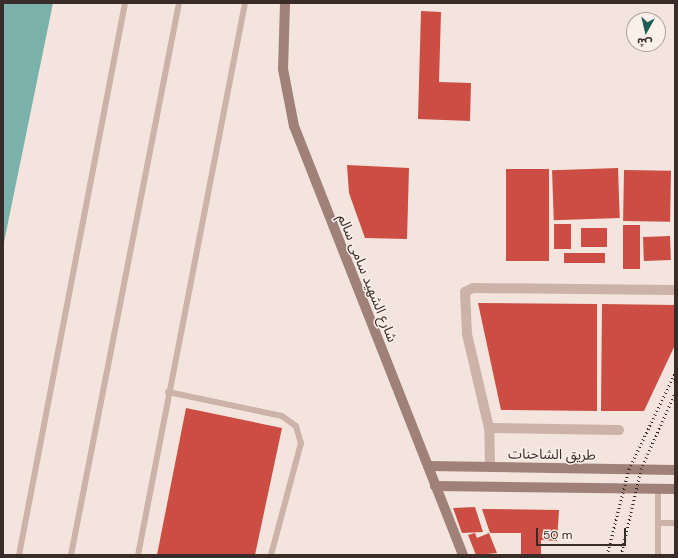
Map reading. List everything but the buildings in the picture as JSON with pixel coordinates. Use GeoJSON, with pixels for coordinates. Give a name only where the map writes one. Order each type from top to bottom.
{"type":"FeatureCollection","features":[{"type":"Feature","properties":{"kind":"main road","name":"شارع الشهيد سامى سالم"},"geometry":{"type":"LineString","coordinates":[[285,3],[282,69],[294,126],[463,555]]}},
{"type":"Feature","properties":{"kind":"main road","name":"طريق الشاحنات"},"geometry":{"type":"LineString","coordinates":[[428,466],[675,470]]}},
{"type":"Feature","properties":{"kind":"main road"},"geometry":{"type":"LineString","coordinates":[[436,486],[675,489]]}},
{"type":"Feature","properties":{"kind":"street"},"geometry":{"type":"LineString","coordinates":[[490,467],[489,428],[467,334],[464,297],[469,289],[674,290]]}},
{"type":"Feature","properties":{"kind":"street"},"geometry":{"type":"LineString","coordinates":[[489,428],[620,430]]}},
{"type":"Feature","properties":{"kind":"lane"},"geometry":{"type":"LineString","coordinates":[[19,555],[125,3]]}},
{"type":"Feature","properties":{"kind":"lane"},"geometry":{"type":"LineString","coordinates":[[71,555],[179,3]]}},
{"type":"Feature","properties":{"kind":"lane"},"geometry":{"type":"LineString","coordinates":[[138,555],[168,392],[245,3]]}},
{"type":"Feature","properties":{"kind":"lane"},"geometry":{"type":"LineString","coordinates":[[168,392],[282,416],[296,426],[301,443],[271,555]]}},
{"type":"Feature","properties":{"kind":"lane"},"geometry":{"type":"LineString","coordinates":[[658,488],[658,555]]}},
{"type":"Feature","properties":{"kind":"lane"},"geometry":{"type":"LineString","coordinates":[[658,523],[675,523]]}},
{"type":"Feature","properties":{"kind":"water"},"geometry":{"type":"Polygon","coordinates":[[[3,3],[53,3],[3,247],[3,3]]]}},
{"type":"Feature","properties":{"kind":"railway"},"geometry":{"type":"LineString","coordinates":[[607,555],[629,469],[675,373]]}},
{"type":"Feature","properties":{"kind":"railway"},"geometry":{"type":"LineString","coordinates":[[621,555],[641,469],[675,393]]}}]}
